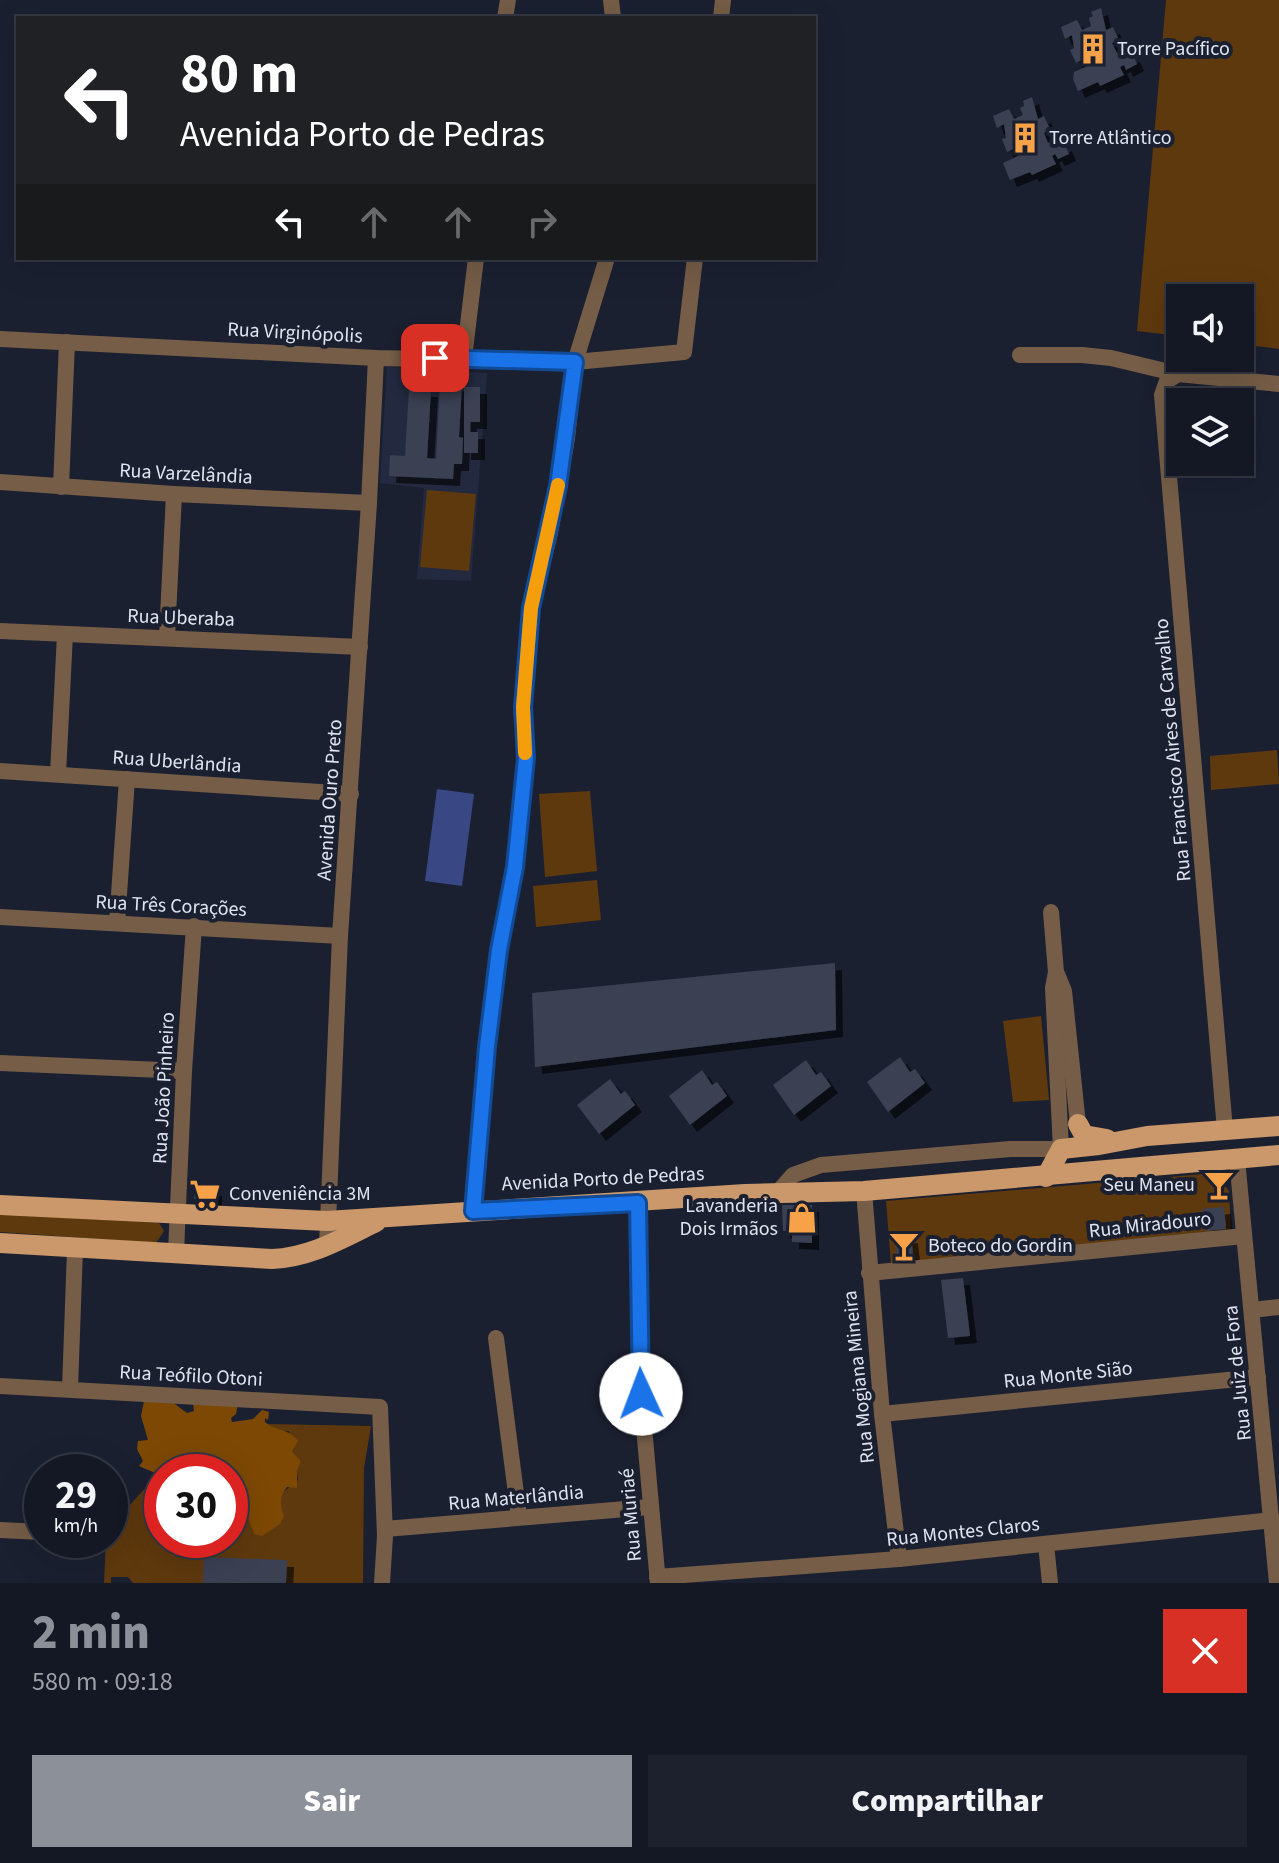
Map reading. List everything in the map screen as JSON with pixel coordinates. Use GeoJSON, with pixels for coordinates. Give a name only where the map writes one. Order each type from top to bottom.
{"type":"FeatureCollection","features":[{"type":"Feature","properties":{"kind":"main road"},"geometry":{"type":"LineString","coordinates":[[1078,1124],[1084,1135],[1091,1138],[1119,1139],[1279,1126]]}},
{"type":"Feature","properties":{"kind":"main road"},"geometry":{"type":"LineString","coordinates":[[1066,1148],[1099,1145],[1119,1139]]}},
{"type":"Feature","properties":{"kind":"main road"},"geometry":{"type":"LineString","coordinates":[[1066,1148],[1066,1169],[1070,1175]]}},
{"type":"Feature","properties":{"kind":"main road"},"geometry":{"type":"LineString","coordinates":[[1046,1177],[1066,1148]]}},
{"type":"Feature","properties":{"kind":"main road","name":"Avenida Porto de Pedras"},"geometry":{"type":"LineString","coordinates":[[0,1205],[327,1221],[383,1219],[777,1193],[864,1191],[1279,1155]]}},
{"type":"Feature","properties":{"kind":"main road","name":"Avenida Porto de Pedras"},"geometry":{"type":"LineString","coordinates":[[0,1243],[291,1258],[327,1246],[383,1219]]}},
{"type":"Feature","properties":{"kind":"street"},"geometry":{"type":"LineString","coordinates":[[464,358],[476,260]]}},
{"type":"Feature","properties":{"kind":"street"},"geometry":{"type":"LineString","coordinates":[[473,1211],[487,1047],[499,950],[515,867],[526,758],[523,707],[531,608],[560,479],[575,362],[606,260]]}},
{"type":"Feature","properties":{"kind":"street","name":"Rua Virginópolis"},"geometry":{"type":"LineString","coordinates":[[0,339],[376,358],[575,362],[684,352],[695,260]]}},
{"type":"Feature","properties":{"kind":"street"},"geometry":{"type":"LineString","coordinates":[[61,487],[67,342]]}},
{"type":"Feature","properties":{"kind":"street"},"geometry":{"type":"LineString","coordinates":[[1020,355],[1111,358],[1178,374],[1279,384]]}},
{"type":"Feature","properties":{"kind":"street","name":"Avenida Ouro Preto"},"geometry":{"type":"LineString","coordinates":[[327,1246],[340,936],[376,358]]}},
{"type":"Feature","properties":{"kind":"street","name":"Rua Francisco Aires de Carvalho"},"geometry":{"type":"LineString","coordinates":[[1178,374],[1167,381],[1162,395],[1225,1130]]}},
{"type":"Feature","properties":{"kind":"street","name":"Rua Varzelândia"},"geometry":{"type":"LineString","coordinates":[[0,482],[369,503]]}},
{"type":"Feature","properties":{"kind":"street"},"geometry":{"type":"LineString","coordinates":[[167,637],[174,494]]}},
{"type":"Feature","properties":{"kind":"street","name":"Rua Uberaba"},"geometry":{"type":"LineString","coordinates":[[0,631],[360,647]]}},
{"type":"Feature","properties":{"kind":"street"},"geometry":{"type":"LineString","coordinates":[[58,774],[65,634]]}},
{"type":"Feature","properties":{"kind":"street","name":"Rua Uberlândia"},"geometry":{"type":"LineString","coordinates":[[0,771],[351,794]]}},
{"type":"Feature","properties":{"kind":"street"},"geometry":{"type":"LineString","coordinates":[[117,923],[127,779]]}},
{"type":"Feature","properties":{"kind":"street"},"geometry":{"type":"LineString","coordinates":[[777,1193],[793,1175],[821,1165],[1010,1149],[1066,1148],[1053,988],[1056,972],[1051,912]]}},
{"type":"Feature","properties":{"kind":"street","name":"Rua Três Corações"},"geometry":{"type":"LineString","coordinates":[[0,917],[340,936]]}},
{"type":"Feature","properties":{"kind":"street","name":"Rua João Pinheiro"},"geometry":{"type":"LineString","coordinates":[[176,1252],[194,926]]}},
{"type":"Feature","properties":{"kind":"street"},"geometry":{"type":"LineString","coordinates":[[1056,972],[1064,991],[1078,1124]]}},
{"type":"Feature","properties":{"kind":"street"},"geometry":{"type":"LineString","coordinates":[[0,1063],[184,1071]]}},
{"type":"Feature","properties":{"kind":"street","name":"Rua Juiz de Fora"},"geometry":{"type":"LineString","coordinates":[[1237,1159],[1258,1377],[1272,1446],[1277,1583]]}},
{"type":"Feature","properties":{"kind":"street","name":"Rua Mogiana Mineira"},"geometry":{"type":"LineString","coordinates":[[864,1191],[882,1414],[899,1559]]}},
{"type":"Feature","properties":{"kind":"street","name":"Rua Muriaé"},"geometry":{"type":"LineString","coordinates":[[638,1203],[641,1394],[658,1580]]}},
{"type":"Feature","properties":{"kind":"street","name":"Rua Miradouro"},"geometry":{"type":"LineString","coordinates":[[869,1273],[1244,1236]]}},
{"type":"Feature","properties":{"kind":"street"},"geometry":{"type":"LineString","coordinates":[[70,1389],[75,1249]]}},
{"type":"Feature","properties":{"kind":"street"},"geometry":{"type":"LineString","coordinates":[[1252,1310],[1279,1307]]}},
{"type":"Feature","properties":{"kind":"street"},"geometry":{"type":"LineString","coordinates":[[496,1338],[519,1517]]}},
{"type":"Feature","properties":{"kind":"street","name":"Rua Monte Sião"},"geometry":{"type":"LineString","coordinates":[[882,1414],[1258,1377]]}},
{"type":"Feature","properties":{"kind":"street","name":"Rua Teófilo Otoni"},"geometry":{"type":"LineString","coordinates":[[0,1386],[380,1407],[385,1529]]}},
{"type":"Feature","properties":{"kind":"street","name":"Rua Materlândia"},"geometry":{"type":"LineString","coordinates":[[385,1529],[650,1507]]}},
{"type":"Feature","properties":{"kind":"street","name":"Rua Montes Claros"},"geometry":{"type":"LineString","coordinates":[[658,1580],[899,1559],[1273,1520]]}},
{"type":"Feature","properties":{"kind":"street"},"geometry":{"type":"LineString","coordinates":[[382,1583],[385,1529]]}},
{"type":"Feature","properties":{"kind":"street"},"geometry":{"type":"LineString","coordinates":[[0,1530],[24,1531]]}},
{"type":"Feature","properties":{"kind":"street"},"geometry":{"type":"LineString","coordinates":[[1046,1544],[1050,1583]]}},
{"type":"Feature","properties":{"kind":"shaded area"},"geometry":{"type":"Polygon","coordinates":[[[1166,0],[1279,0],[1279,349],[1254,346],[1254,284],[1166,284],[1166,334],[1137,331],[1166,0]]]}},
{"type":"Feature","properties":{"kind":"shaded area"},"geometry":{"type":"Polygon","coordinates":[[[387,367],[487,373],[471,581],[417,579],[424,488],[380,483],[387,367]]]}},
{"type":"Feature","properties":{"kind":"shaded area"},"geometry":{"type":"Polygon","coordinates":[[[427,490],[476,494],[469,571],[420,567],[427,490]]]}},
{"type":"Feature","properties":{"kind":"shaded area"},"geometry":{"type":"Polygon","coordinates":[[[1277,750],[1279,784],[1211,790],[1210,756],[1277,750]]]}},
{"type":"Feature","properties":{"kind":"shaded area"},"geometry":{"type":"Polygon","coordinates":[[[590,791],[597,871],[545,877],[539,794],[590,791]]]}},
{"type":"Feature","properties":{"kind":"shaded area"},"geometry":{"type":"Polygon","coordinates":[[[597,880],[601,920],[536,927],[533,886],[597,880]]]}},
{"type":"Feature","properties":{"kind":"shaded area"},"geometry":{"type":"Polygon","coordinates":[[[1041,1016],[1049,1100],[1013,1102],[1003,1021],[1041,1016]]]}},
{"type":"Feature","properties":{"kind":"shaded area"},"geometry":{"type":"Polygon","coordinates":[[[1216,1173],[1229,1191],[1231,1232],[891,1263],[886,1201],[1216,1173]]]}},
{"type":"Feature","properties":{"kind":"shaded area"},"geometry":{"type":"Polygon","coordinates":[[[0,1211],[159,1223],[164,1231],[156,1243],[0,1232],[0,1211]]]}},
{"type":"Feature","properties":{"kind":"shaded area"},"geometry":{"type":"Polygon","coordinates":[[[144,1401],[172,1402],[187,1413],[194,1411],[193,1404],[238,1404],[232,1422],[253,1419],[262,1410],[269,1412],[265,1422],[295,1437],[298,1441],[292,1451],[301,1461],[297,1488],[287,1487],[281,1497],[284,1516],[280,1524],[262,1536],[254,1534],[248,1518],[248,1454],[144,1454],[144,1468],[139,1466],[143,1461],[137,1449],[138,1441],[148,1440],[141,1416],[144,1401]]]}},
{"type":"Feature","properties":{"kind":"shaded area"},"geometry":{"type":"Polygon","coordinates":[[[268,1424],[371,1426],[364,1468],[363,1583],[133,1583],[128,1577],[111,1577],[111,1583],[104,1583],[105,1558],[128,1558],[128,1507],[144,1489],[144,1558],[248,1558],[248,1514],[254,1534],[280,1507],[282,1493],[298,1480],[301,1461],[292,1451],[289,1431],[281,1432],[268,1424]]]}},
{"type":"Feature","properties":{"kind":"water"},"geometry":{"type":"Polygon","coordinates":[[[437,789],[474,794],[462,886],[425,881],[437,789]]]}},
{"type":"Feature","properties":{"kind":"building","name":"Torre Pacífico"},"geometry":{"type":"Polygon","coordinates":[[[1101,8],[1106,30],[1113,27],[1119,40],[1112,43],[1117,53],[1126,49],[1137,64],[1126,70],[1124,65],[1120,67],[1124,75],[1100,86],[1098,82],[1078,91],[1073,79],[1074,72],[1088,66],[1085,58],[1076,63],[1070,50],[1074,48],[1072,35],[1065,39],[1061,27],[1077,20],[1082,30],[1091,26],[1091,12],[1101,8]]]}},
{"type":"Feature","properties":{"kind":"building","name":"Torre Atlântico"},"geometry":{"type":"Polygon","coordinates":[[[1032,97],[1038,119],[1044,116],[1050,129],[1044,133],[1048,143],[1058,138],[1069,154],[1058,159],[1055,154],[1052,156],[1056,164],[1032,175],[1030,172],[1010,180],[1003,163],[1020,155],[1017,147],[1007,152],[1002,139],[1006,138],[1004,124],[997,128],[993,116],[1009,109],[1014,119],[1023,115],[1020,108],[1024,106],[1023,101],[1032,97]]]}},
{"type":"Feature","properties":{"kind":"building"},"geometry":{"type":"Polygon","coordinates":[[[440,383],[462,384],[459,437],[463,438],[462,464],[454,464],[453,479],[389,476],[390,455],[405,456],[409,389],[431,390],[427,458],[436,459],[440,383]]]}},
{"type":"Feature","properties":{"kind":"building"},"geometry":{"type":"Polygon","coordinates":[[[464,387],[480,387],[480,422],[470,422],[470,432],[478,432],[478,453],[464,453],[464,387]]]}},
{"type":"Feature","properties":{"kind":"building"},"geometry":{"type":"Polygon","coordinates":[[[835,963],[836,1030],[535,1067],[532,993],[835,963]]]}},
{"type":"Feature","properties":{"kind":"building"},"geometry":{"type":"Polygon","coordinates":[[[900,1057],[910,1072],[915,1069],[925,1083],[888,1112],[867,1082],[900,1057]]]}},
{"type":"Feature","properties":{"kind":"building"},"geometry":{"type":"Polygon","coordinates":[[[806,1060],[816,1075],[821,1072],[831,1086],[794,1115],[773,1085],[806,1060]]]}},
{"type":"Feature","properties":{"kind":"building"},"geometry":{"type":"Polygon","coordinates":[[[702,1070],[712,1085],[717,1082],[727,1096],[690,1125],[669,1096],[702,1070]]]}},
{"type":"Feature","properties":{"kind":"building"},"geometry":{"type":"Polygon","coordinates":[[[610,1079],[621,1094],[625,1091],[635,1105],[599,1134],[577,1105],[610,1079]]]}},
{"type":"Feature","properties":{"kind":"building","name":"Conveniência 3M"},"geometry":{"type":"Polygon","coordinates":[[[195,1188],[215,1189],[215,1200],[194,1199],[195,1188]]]}},
{"type":"Feature","properties":{"kind":"building","name":"Lavanderia Dois Irmãos"},"geometry":{"type":"Polygon","coordinates":[[[782,1205],[812,1205],[812,1243],[792,1242],[792,1231],[783,1231],[782,1205]]]}},
{"type":"Feature","properties":{"kind":"building"},"geometry":{"type":"Polygon","coordinates":[[[1224,1207],[1226,1229],[1205,1231],[1202,1209],[1224,1207]]]}},
{"type":"Feature","properties":{"kind":"building","name":"Boteco do Gordin"},"geometry":{"type":"Polygon","coordinates":[[[911,1236],[913,1254],[897,1256],[895,1238],[911,1236]]]}},
{"type":"Feature","properties":{"kind":"building"},"geometry":{"type":"Polygon","coordinates":[[[963,1278],[970,1336],[948,1338],[941,1280],[963,1278]]]}},
{"type":"Feature","properties":{"kind":"building"},"geometry":{"type":"Polygon","coordinates":[[[204,1558],[287,1560],[286,1583],[203,1583],[204,1558]]]}},
{"type":"Feature","properties":{"kind":"slow traffic"},"geometry":{"type":"LineString","coordinates":[[525,753],[523,707],[531,608],[550,533],[558,485]]}},
{"type":"Feature","properties":{"kind":"place","name":"Torre Pacífico"},"geometry":{"type":"Point","coordinates":[1093,49]}},
{"type":"Feature","properties":{"kind":"place","name":"Torre Atlântico"},"geometry":{"type":"Point","coordinates":[1025,138]}},
{"type":"Feature","properties":{"kind":"place","name":"Seu Maneu"},"geometry":{"type":"Point","coordinates":[1219,1185]}},
{"type":"Feature","properties":{"kind":"place","name":"Conveniência 3M"},"geometry":{"type":"Point","coordinates":[205,1194]}},
{"type":"Feature","properties":{"kind":"place","name":"Lavanderia Dois Irmãos"},"geometry":{"type":"Point","coordinates":[802,1218]}},
{"type":"Feature","properties":{"kind":"place","name":"Boteco do Gordin"},"geometry":{"type":"Point","coordinates":[904,1246]}},
{"type":"Feature","properties":{"kind":"route"},"geometry":{"type":"LineString","coordinates":[[435,358],[575,362],[567,438],[550,533],[531,608],[523,707],[526,758],[515,867],[499,950],[487,1047],[473,1211],[638,1203],[641,1394]]}}]}
